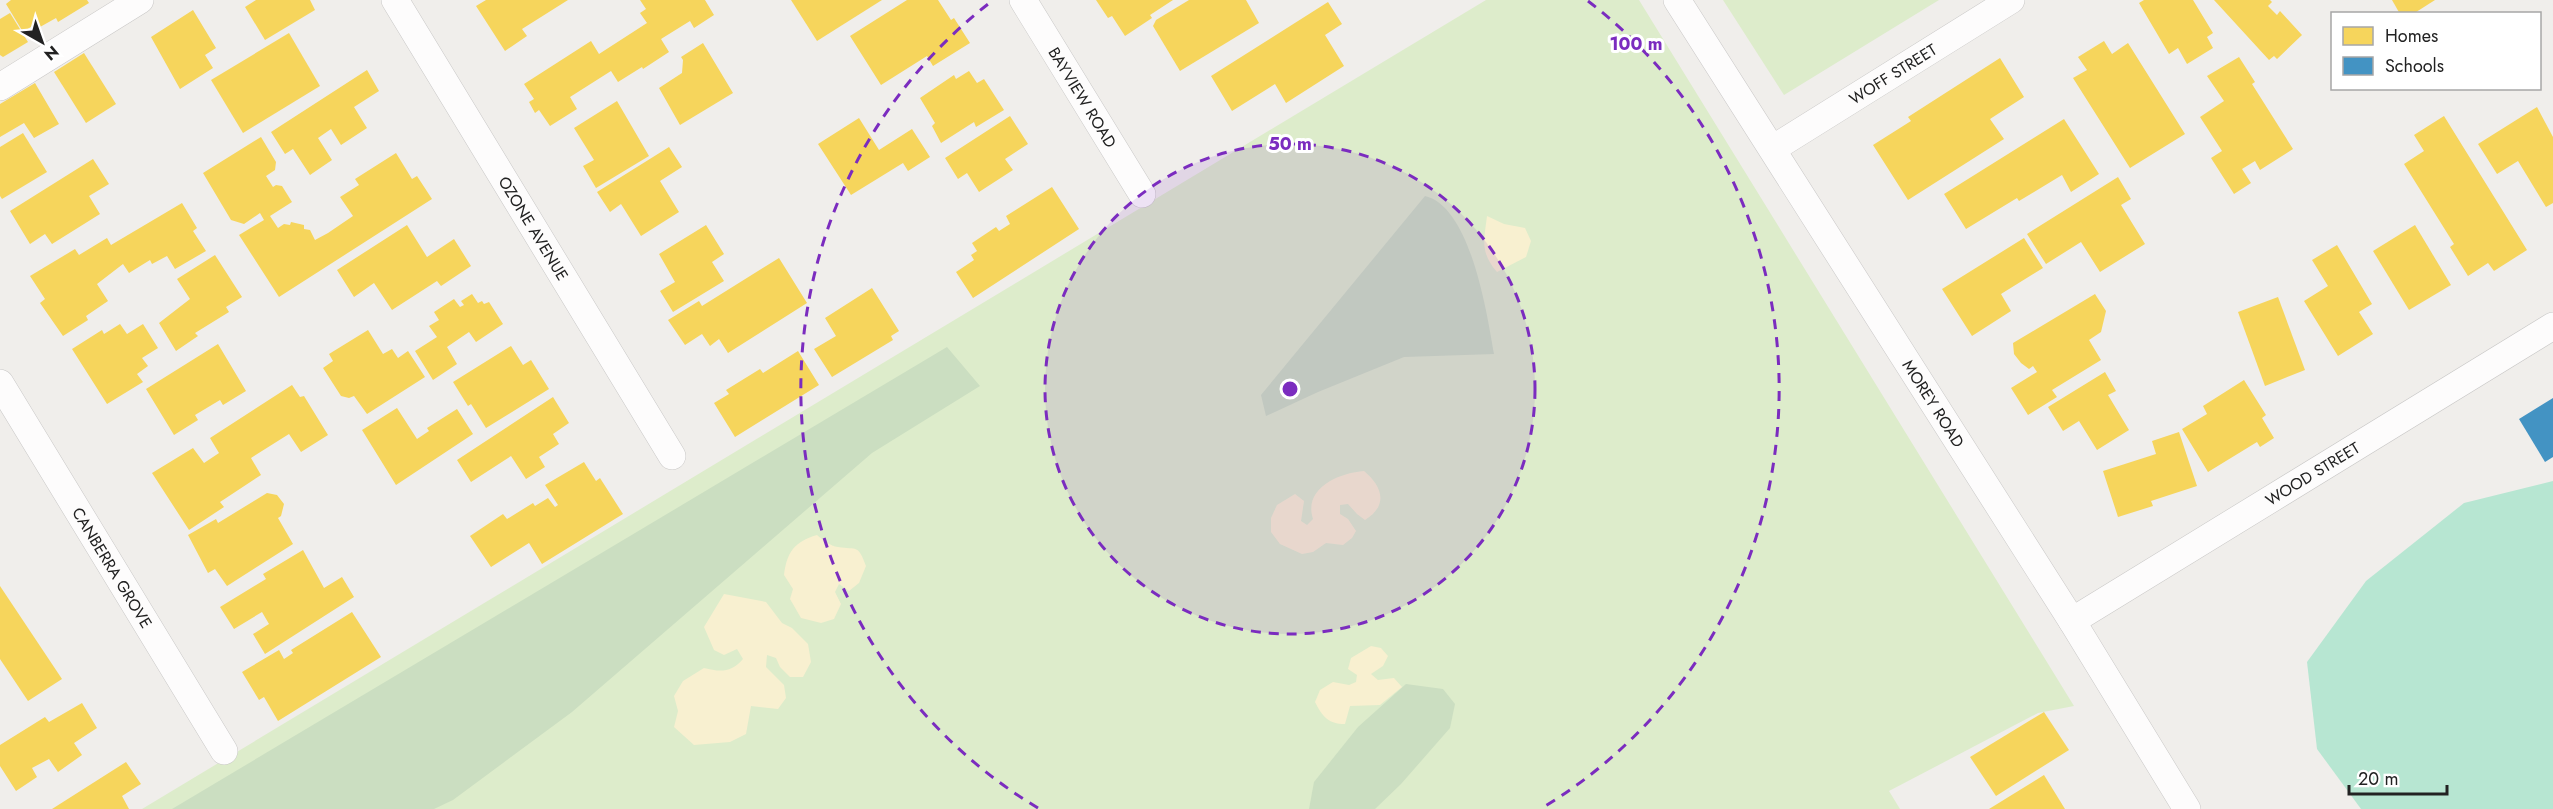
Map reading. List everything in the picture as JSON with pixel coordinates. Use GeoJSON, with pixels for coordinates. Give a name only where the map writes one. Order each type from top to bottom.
{"type":"FeatureCollection","features":[{"type":"Feature","properties":{"kind":"street"},"geometry":{"type":"LineString","coordinates":[[0,87],[140,0]]}},
{"type":"Feature","properties":{"kind":"street","name":"OZONE AVENUE"},"geometry":{"type":"LineString","coordinates":[[395,0],[672,456]]}},
{"type":"Feature","properties":{"kind":"street","name":"BAYVIEW ROAD"},"geometry":{"type":"LineString","coordinates":[[1023,0],[1142,194]]}},
{"type":"Feature","properties":{"kind":"street","name":"MOREY ROAD"},"geometry":{"type":"LineString","coordinates":[[1677,0],[1774,148],[2072,621],[2187,809]]}},
{"type":"Feature","properties":{"kind":"street","name":"WOFF STREET"},"geometry":{"type":"LineString","coordinates":[[1774,148],[2011,0]]}},
{"type":"Feature","properties":{"kind":"street","name":"WOOD STREET"},"geometry":{"type":"LineString","coordinates":[[2072,621],[2553,326]]}},
{"type":"Feature","properties":{"kind":"street","name":"CANBERRA GROVE"},"geometry":{"type":"LineString","coordinates":[[0,383],[224,751]]}},
{"type":"Feature","properties":{"kind":"green space"},"geometry":{"type":"Polygon","coordinates":[[[1486,0],[1639,0],[2074,706],[2038,713],[1889,791],[1900,809],[142,809],[1486,0]]]}},
{"type":"Feature","properties":{"kind":"green space"},"geometry":{"type":"Polygon","coordinates":[[[1723,0],[1939,0],[1784,95],[1723,0]]]}},
{"type":"Feature","properties":{"kind":"green space"},"geometry":{"type":"Polygon","coordinates":[[[1425,196],[1441,204],[1454,220],[1465,240],[1481,289],[1494,354],[1404,357],[1266,416],[1261,395],[1425,196]]]}},
{"type":"Feature","properties":{"kind":"green space"},"geometry":{"type":"Polygon","coordinates":[[[947,347],[980,386],[872,453],[572,712],[453,800],[434,809],[172,809],[947,347]]]}},
{"type":"Feature","properties":{"kind":"green space"},"geometry":{"type":"Polygon","coordinates":[[[2553,481],[2553,809],[2361,809],[2317,749],[2307,662],[2366,581],[2464,503],[2553,481]]]}},
{"type":"Feature","properties":{"kind":"green space"},"geometry":{"type":"Polygon","coordinates":[[[1406,684],[1443,689],[1455,704],[1450,728],[1401,784],[1375,809],[1309,809],[1314,782],[1358,727],[1406,684]]]}},
{"type":"Feature","properties":{"kind":"sand"},"geometry":{"type":"Polygon","coordinates":[[[1487,216],[1504,224],[1525,228],[1531,241],[1526,257],[1497,272],[1484,246],[1487,216]]]}},
{"type":"Feature","properties":{"kind":"sand"},"geometry":{"type":"Polygon","coordinates":[[[1364,471],[1379,489],[1380,502],[1373,514],[1365,520],[1348,504],[1340,505],[1340,514],[1348,519],[1356,531],[1352,538],[1343,545],[1326,543],[1313,552],[1302,554],[1280,544],[1271,532],[1271,518],[1277,505],[1295,494],[1304,501],[1301,521],[1307,525],[1313,519],[1311,508],[1313,499],[1325,484],[1344,475],[1364,471]]]}},
{"type":"Feature","properties":{"kind":"sand"},"geometry":{"type":"Polygon","coordinates":[[[817,535],[832,545],[856,549],[866,566],[859,583],[849,591],[839,584],[835,592],[841,604],[834,619],[821,623],[801,618],[790,599],[793,589],[784,575],[787,560],[793,549],[803,541],[817,535]]]}},
{"type":"Feature","properties":{"kind":"sand"},"geometry":{"type":"Polygon","coordinates":[[[724,594],[766,602],[782,623],[792,628],[808,644],[811,662],[803,677],[790,677],[780,667],[776,658],[767,655],[766,667],[784,685],[786,698],[778,709],[751,706],[746,734],[730,742],[694,745],[674,727],[678,711],[674,696],[683,681],[704,668],[730,669],[743,659],[737,649],[724,655],[714,650],[704,627],[724,594]]]}},
{"type":"Feature","properties":{"kind":"sand"},"geometry":{"type":"Polygon","coordinates":[[[1371,646],[1381,648],[1388,656],[1383,666],[1371,674],[1378,680],[1394,678],[1402,687],[1380,705],[1350,706],[1345,724],[1330,721],[1315,702],[1320,690],[1333,682],[1349,685],[1356,682],[1357,675],[1348,669],[1351,658],[1371,646]]]}},
{"type":"Feature","properties":{"kind":"building: Homes"},"geometry":{"type":"Polygon","coordinates":[[[11,0],[87,0],[89,3],[58,22],[56,18],[40,27],[37,23],[23,32],[6,4],[11,0]]]}},
{"type":"Feature","properties":{"kind":"building: Homes"},"geometry":{"type":"Polygon","coordinates":[[[256,0],[310,0],[315,10],[265,40],[245,7],[256,0]]]}},
{"type":"Feature","properties":{"kind":"building: Homes"},"geometry":{"type":"Polygon","coordinates":[[[486,0],[568,0],[522,29],[527,36],[505,51],[476,6],[486,0]]]}},
{"type":"Feature","properties":{"kind":"building: Homes"},"geometry":{"type":"Polygon","coordinates":[[[640,0],[705,0],[714,15],[694,28],[690,21],[661,39],[669,52],[643,69],[642,67],[618,82],[611,71],[570,97],[577,109],[550,126],[539,110],[535,113],[529,102],[534,99],[524,84],[591,41],[599,54],[647,23],[640,13],[646,9],[640,0]]]}},
{"type":"Feature","properties":{"kind":"building: Homes"},"geometry":{"type":"Polygon","coordinates":[[[791,0],[882,0],[817,41],[791,0]]]}},
{"type":"Feature","properties":{"kind":"building: Homes"},"geometry":{"type":"Polygon","coordinates":[[[907,0],[938,0],[951,20],[954,18],[970,43],[933,66],[927,56],[881,85],[850,36],[907,0]]]}},
{"type":"Feature","properties":{"kind":"building: Homes"},"geometry":{"type":"Polygon","coordinates":[[[1096,0],[1173,0],[1125,36],[1112,16],[1108,18],[1096,0]]]}},
{"type":"Feature","properties":{"kind":"building: Homes"},"geometry":{"type":"Polygon","coordinates":[[[1189,0],[1246,0],[1259,23],[1180,71],[1153,26],[1156,20],[1189,0]]]}},
{"type":"Feature","properties":{"kind":"building: Homes"},"geometry":{"type":"Polygon","coordinates":[[[2144,0],[2193,0],[2213,33],[2207,37],[2213,48],[2187,64],[2178,48],[2169,54],[2139,3],[2144,0]]]}},
{"type":"Feature","properties":{"kind":"building: Homes"},"geometry":{"type":"Polygon","coordinates":[[[2214,0],[2270,0],[2272,2],[2268,6],[2277,15],[2280,11],[2302,35],[2277,59],[2274,56],[2269,60],[2214,0]]]}},
{"type":"Feature","properties":{"kind":"building: Homes"},"geometry":{"type":"Polygon","coordinates":[[[2392,0],[2435,0],[2416,12],[2399,12],[2392,0]]]}},
{"type":"Feature","properties":{"kind":"building: Homes"},"geometry":{"type":"Polygon","coordinates":[[[1328,2],[1342,24],[1325,35],[1344,66],[1286,103],[1275,84],[1232,111],[1211,76],[1328,2]]]}},
{"type":"Feature","properties":{"kind":"building: Homes"},"geometry":{"type":"Polygon","coordinates":[[[193,10],[216,48],[205,55],[213,68],[180,89],[151,37],[193,10]]]}},
{"type":"Feature","properties":{"kind":"building: Homes"},"geometry":{"type":"Polygon","coordinates":[[[10,13],[28,42],[3,57],[0,55],[0,19],[10,13]]]}},
{"type":"Feature","properties":{"kind":"building: Homes"},"geometry":{"type":"Polygon","coordinates":[[[289,33],[320,86],[243,133],[211,80],[289,33]]]}},
{"type":"Feature","properties":{"kind":"building: Homes"},"geometry":{"type":"Polygon","coordinates":[[[2104,41],[2112,54],[2128,43],[2185,134],[2130,168],[2073,78],[2087,70],[2078,57],[2104,41]]]}},
{"type":"Feature","properties":{"kind":"building: Homes"},"geometry":{"type":"Polygon","coordinates":[[[703,43],[733,93],[680,125],[659,88],[682,73],[683,60],[681,57],[703,43]]]}},
{"type":"Feature","properties":{"kind":"building: Homes"},"geometry":{"type":"Polygon","coordinates":[[[84,53],[116,104],[86,123],[54,72],[84,53]]]}},
{"type":"Feature","properties":{"kind":"building: Homes"},"geometry":{"type":"Polygon","coordinates":[[[2239,57],[2255,82],[2252,84],[2293,149],[2260,170],[2255,161],[2242,169],[2251,183],[2234,194],[2211,158],[2222,151],[2200,117],[2224,101],[2207,76],[2239,57]]]}},
{"type":"Feature","properties":{"kind":"building: Homes"},"geometry":{"type":"Polygon","coordinates":[[[2000,58],[2024,97],[1990,119],[2004,139],[1908,200],[1873,145],[1911,121],[1908,117],[2000,58]]]}},
{"type":"Feature","properties":{"kind":"building: Homes"},"geometry":{"type":"Polygon","coordinates":[[[367,70],[379,91],[354,107],[367,128],[341,145],[331,129],[318,138],[332,160],[310,175],[293,149],[285,154],[271,132],[367,70]]]}},
{"type":"Feature","properties":{"kind":"building: Homes"},"geometry":{"type":"Polygon","coordinates":[[[969,71],[977,83],[984,79],[1004,110],[976,127],[974,122],[941,143],[932,126],[935,123],[920,98],[954,75],[956,79],[969,71]]]}},
{"type":"Feature","properties":{"kind":"building: Homes"},"geometry":{"type":"Polygon","coordinates":[[[35,83],[59,124],[34,138],[24,123],[0,137],[0,104],[35,83]]]}},
{"type":"Feature","properties":{"kind":"building: Homes"},"geometry":{"type":"Polygon","coordinates":[[[617,101],[649,156],[596,188],[583,166],[594,160],[574,128],[617,101]]]}},
{"type":"Feature","properties":{"kind":"building: Homes"},"geometry":{"type":"Polygon","coordinates":[[[2537,107],[2553,137],[2553,203],[2546,207],[2518,161],[2497,174],[2478,144],[2537,107]]]}},
{"type":"Feature","properties":{"kind":"building: Homes"},"geometry":{"type":"Polygon","coordinates":[[[1010,116],[1028,144],[1005,159],[1013,170],[979,192],[967,173],[958,179],[945,158],[1010,116]]]}},
{"type":"Feature","properties":{"kind":"building: Homes"},"geometry":{"type":"Polygon","coordinates":[[[2444,116],[2527,250],[2494,271],[2488,263],[2468,276],[2450,247],[2454,244],[2404,164],[2424,151],[2414,135],[2444,116]]]}},
{"type":"Feature","properties":{"kind":"building: Homes"},"geometry":{"type":"Polygon","coordinates":[[[859,118],[879,150],[912,129],[930,157],[908,171],[903,163],[851,195],[818,144],[859,118]]]}},
{"type":"Feature","properties":{"kind":"building: Homes"},"geometry":{"type":"Polygon","coordinates":[[[2064,119],[2099,174],[2071,192],[2062,175],[2019,201],[2017,198],[1966,229],[1944,194],[2064,119]]]}},
{"type":"Feature","properties":{"kind":"building: Homes"},"geometry":{"type":"Polygon","coordinates":[[[23,133],[47,172],[2,199],[0,196],[0,147],[23,133]]]}},
{"type":"Feature","properties":{"kind":"building: Homes"},"geometry":{"type":"Polygon","coordinates":[[[261,137],[276,162],[275,170],[266,176],[273,187],[282,186],[292,202],[270,216],[278,228],[284,224],[290,225],[291,222],[304,225],[304,229],[310,230],[315,240],[328,233],[353,216],[340,197],[359,185],[355,179],[396,153],[412,179],[417,176],[432,199],[279,297],[239,235],[264,220],[260,213],[244,224],[231,220],[203,173],[261,137]]]}},
{"type":"Feature","properties":{"kind":"building: Homes"},"geometry":{"type":"Polygon","coordinates":[[[669,147],[682,167],[660,181],[679,212],[641,236],[621,204],[610,212],[597,192],[669,147]]]}},
{"type":"Feature","properties":{"kind":"building: Homes"},"geometry":{"type":"Polygon","coordinates":[[[93,159],[109,184],[89,196],[100,214],[52,244],[45,234],[30,244],[10,211],[93,159]]]}},
{"type":"Feature","properties":{"kind":"building: Homes"},"geometry":{"type":"Polygon","coordinates":[[[2118,177],[2131,199],[2121,205],[2145,244],[2100,272],[2081,242],[2046,264],[2027,234],[2118,177]]]}},
{"type":"Feature","properties":{"kind":"building: Homes"},"geometry":{"type":"Polygon","coordinates":[[[1052,187],[1079,229],[973,298],[956,272],[974,260],[971,255],[977,251],[972,243],[996,227],[999,231],[1010,224],[1006,216],[1052,187]]]}},
{"type":"Feature","properties":{"kind":"building: Homes"},"geometry":{"type":"Polygon","coordinates":[[[182,203],[197,228],[193,231],[206,251],[175,269],[167,256],[152,264],[150,260],[129,273],[123,264],[97,284],[108,301],[86,316],[88,320],[63,336],[40,303],[45,299],[30,276],[75,249],[79,255],[107,238],[111,245],[182,203]]]}},
{"type":"Feature","properties":{"kind":"building: Homes"},"geometry":{"type":"Polygon","coordinates":[[[407,225],[427,257],[454,239],[471,266],[441,286],[437,281],[392,310],[374,283],[354,297],[337,270],[407,225]]]}},
{"type":"Feature","properties":{"kind":"building: Homes"},"geometry":{"type":"Polygon","coordinates":[[[706,225],[724,254],[712,262],[724,281],[673,312],[660,291],[675,282],[659,254],[706,225]]]}},
{"type":"Feature","properties":{"kind":"building: Homes"},"geometry":{"type":"Polygon","coordinates":[[[2415,225],[2451,285],[2409,310],[2373,251],[2415,225]]]}},
{"type":"Feature","properties":{"kind":"building: Homes"},"geometry":{"type":"Polygon","coordinates":[[[2024,238],[2043,268],[2001,294],[2011,311],[1972,336],[1942,289],[2024,238]]]}},
{"type":"Feature","properties":{"kind":"building: Homes"},"geometry":{"type":"Polygon","coordinates":[[[2337,245],[2372,304],[2359,312],[2373,334],[2338,356],[2304,301],[2328,286],[2312,260],[2337,245]]]}},
{"type":"Feature","properties":{"kind":"building: Homes"},"geometry":{"type":"Polygon","coordinates":[[[215,255],[242,297],[226,307],[229,312],[195,333],[198,336],[176,351],[159,323],[190,299],[177,279],[215,255]]]}},
{"type":"Feature","properties":{"kind":"building: Homes"},"geometry":{"type":"Polygon","coordinates":[[[779,258],[807,303],[728,353],[719,339],[710,346],[702,334],[685,345],[668,320],[699,301],[702,306],[779,258]]]}},
{"type":"Feature","properties":{"kind":"building: Homes"},"geometry":{"type":"Polygon","coordinates":[[[872,288],[899,331],[891,336],[893,340],[832,377],[814,349],[836,336],[825,318],[872,288]]]}},
{"type":"Feature","properties":{"kind":"building: Homes"},"geometry":{"type":"Polygon","coordinates":[[[472,294],[478,303],[489,302],[503,324],[476,342],[469,332],[447,347],[457,364],[433,380],[415,351],[437,337],[429,326],[439,320],[434,312],[454,299],[460,307],[464,305],[461,301],[472,294]]]}},
{"type":"Feature","properties":{"kind":"building: Homes"},"geometry":{"type":"Polygon","coordinates":[[[2095,294],[2106,311],[2101,332],[2089,340],[2101,360],[2052,390],[2057,397],[2028,415],[2011,388],[2037,372],[2033,366],[2029,369],[2021,363],[2014,354],[2013,343],[2095,294]]]}},
{"type":"Feature","properties":{"kind":"building: Homes"},"geometry":{"type":"Polygon","coordinates":[[[2278,297],[2305,370],[2265,386],[2238,312],[2278,297]]]}},
{"type":"Feature","properties":{"kind":"building: Homes"},"geometry":{"type":"Polygon","coordinates":[[[120,324],[127,334],[143,324],[158,348],[142,358],[148,366],[137,374],[143,382],[107,404],[72,349],[102,330],[104,334],[120,324]]]}},
{"type":"Feature","properties":{"kind":"building: Homes"},"geometry":{"type":"Polygon","coordinates":[[[368,330],[383,354],[392,349],[398,358],[408,351],[425,377],[367,414],[354,396],[349,398],[341,396],[323,368],[333,361],[329,354],[368,330]]]}},
{"type":"Feature","properties":{"kind":"building: Homes"},"geometry":{"type":"Polygon","coordinates":[[[218,344],[246,391],[223,405],[220,400],[195,415],[198,420],[174,435],[146,389],[218,344]]]}},
{"type":"Feature","properties":{"kind":"building: Homes"},"geometry":{"type":"Polygon","coordinates":[[[511,346],[523,365],[531,360],[549,389],[486,428],[471,404],[468,406],[453,382],[511,346]]]}},
{"type":"Feature","properties":{"kind":"building: Homes"},"geometry":{"type":"Polygon","coordinates":[[[798,351],[819,385],[735,437],[714,403],[729,394],[726,390],[760,369],[763,373],[798,351]]]}},
{"type":"Feature","properties":{"kind":"building: Homes"},"geometry":{"type":"Polygon","coordinates":[[[2105,372],[2116,391],[2108,395],[2129,430],[2097,450],[2079,421],[2063,431],[2048,407],[2105,372]]]}},
{"type":"Feature","properties":{"kind":"building: Homes"},"geometry":{"type":"Polygon","coordinates":[[[2244,380],[2266,415],[2262,418],[2274,438],[2260,447],[2257,442],[2208,472],[2182,429],[2207,414],[2203,406],[2244,380]]]}},
{"type":"Feature","properties":{"kind":"building: Homes"},"geometry":{"type":"Polygon","coordinates":[[[292,385],[300,397],[304,396],[328,435],[301,452],[289,434],[251,458],[261,475],[220,502],[224,507],[189,530],[152,473],[193,448],[204,463],[219,453],[210,438],[292,385]]]}},
{"type":"Feature","properties":{"kind":"building: Homes"},"geometry":{"type":"Polygon","coordinates":[[[553,397],[569,423],[553,434],[559,444],[539,457],[545,467],[526,479],[511,456],[471,482],[457,460],[553,397]]]}},
{"type":"Feature","properties":{"kind":"building: Homes"},"geometry":{"type":"Polygon","coordinates":[[[397,408],[417,439],[429,431],[427,428],[457,409],[473,434],[396,485],[362,430],[397,408]]]}},
{"type":"Feature","properties":{"kind":"building: Homes"},"geometry":{"type":"Polygon","coordinates":[[[2179,432],[2197,486],[2151,501],[2153,506],[2118,517],[2103,471],[2156,454],[2152,441],[2179,432]]]}},
{"type":"Feature","properties":{"kind":"building: Homes"},"geometry":{"type":"Polygon","coordinates":[[[584,462],[596,481],[600,478],[623,514],[542,564],[529,543],[491,567],[470,536],[503,514],[507,519],[533,503],[535,506],[548,498],[555,507],[558,505],[545,485],[584,462]]]}},
{"type":"Feature","properties":{"kind":"building: Homes"},"geometry":{"type":"Polygon","coordinates":[[[267,493],[277,495],[284,504],[281,516],[278,518],[293,544],[227,586],[215,569],[208,573],[188,535],[216,519],[218,523],[267,493]]]}},
{"type":"Feature","properties":{"kind":"building: Homes"},"geometry":{"type":"Polygon","coordinates":[[[303,550],[324,588],[342,577],[354,597],[265,654],[253,634],[269,624],[262,612],[234,629],[220,607],[266,579],[263,574],[303,550]]]}},
{"type":"Feature","properties":{"kind":"building: Homes"},"geometry":{"type":"Polygon","coordinates":[[[0,586],[62,679],[28,701],[0,659],[0,586]]]}},
{"type":"Feature","properties":{"kind":"building: Homes"},"geometry":{"type":"Polygon","coordinates":[[[352,612],[381,657],[278,721],[264,697],[259,700],[242,672],[279,650],[284,659],[293,653],[291,650],[352,612]]]}},
{"type":"Feature","properties":{"kind":"building: Homes"},"geometry":{"type":"Polygon","coordinates":[[[82,703],[97,728],[74,743],[82,755],[58,772],[49,759],[32,768],[37,777],[16,791],[0,766],[0,745],[45,717],[49,722],[82,703]]]}},
{"type":"Feature","properties":{"kind":"building: Homes"},"geometry":{"type":"Polygon","coordinates":[[[2044,712],[2069,750],[1996,796],[1970,757],[2044,712]]]}},
{"type":"Feature","properties":{"kind":"building: Homes"},"geometry":{"type":"Polygon","coordinates":[[[126,762],[141,784],[122,796],[129,809],[52,809],[126,762]]]}},
{"type":"Feature","properties":{"kind":"building: Homes"},"geometry":{"type":"Polygon","coordinates":[[[2044,775],[2065,809],[1989,809],[2044,775]]]}},
{"type":"Feature","properties":{"kind":"building: Schools"},"geometry":{"type":"Polygon","coordinates":[[[2553,398],[2553,457],[2545,462],[2519,419],[2553,398]]]}}]}
